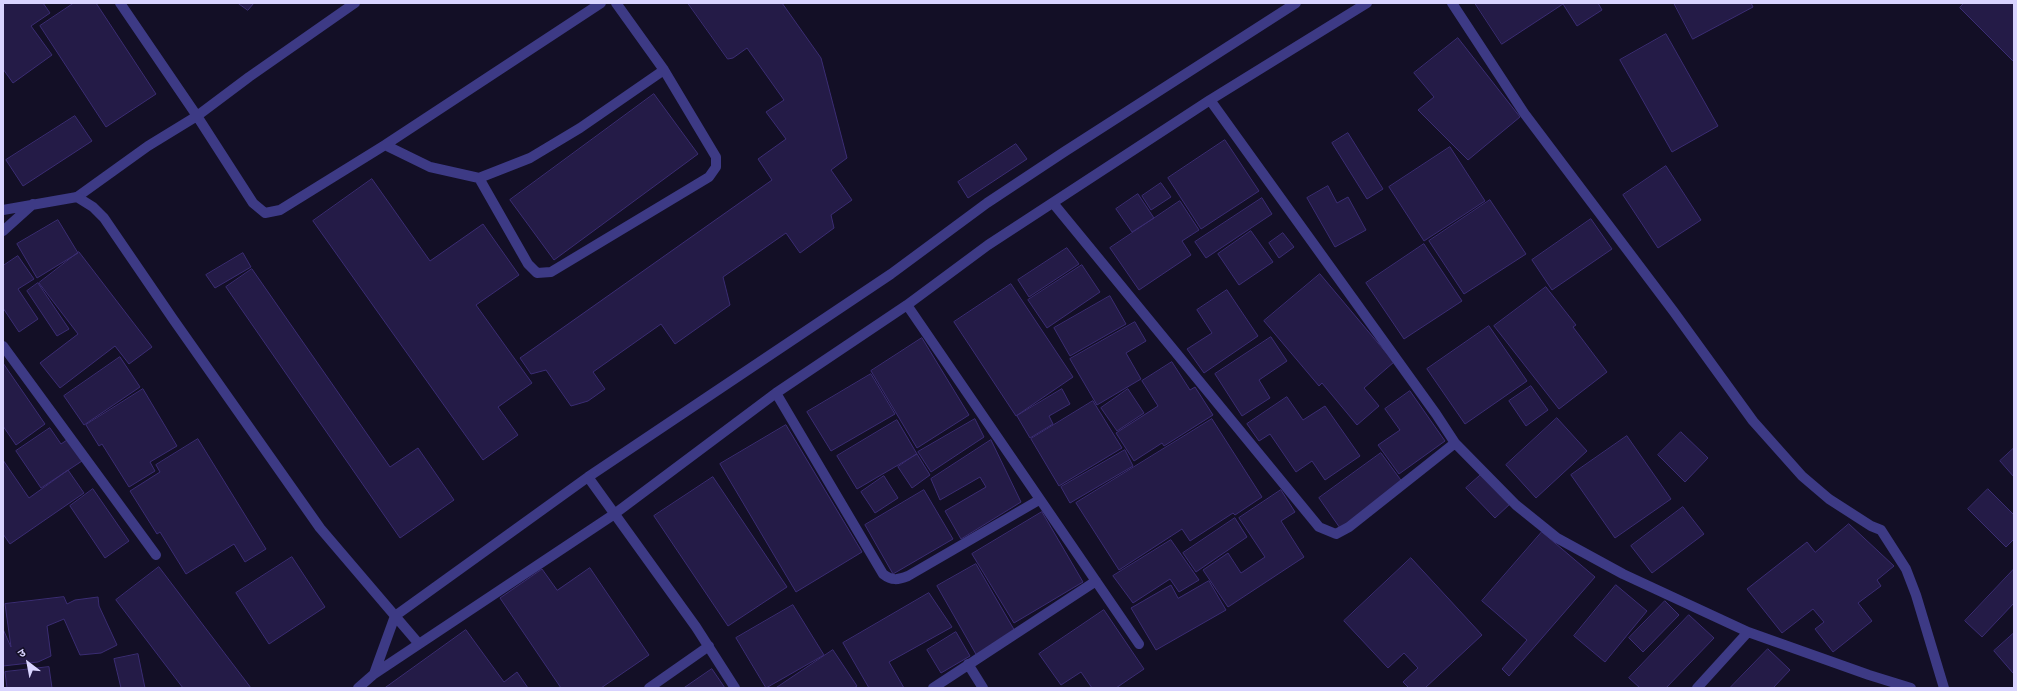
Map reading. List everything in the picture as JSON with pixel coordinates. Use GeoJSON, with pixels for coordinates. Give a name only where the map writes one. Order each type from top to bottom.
{"type":"FeatureCollection","features":[{"type":"Feature","properties":{"kind":"street"},"geometry":{"type":"LineString","coordinates":[[120,3],[197,116],[253,203],[265,213],[280,210],[385,145],[602,3]]}},
{"type":"Feature","properties":{"kind":"street"},"geometry":{"type":"LineString","coordinates":[[3,210],[77,197],[148,146],[197,116],[249,77],[355,3]]}},
{"type":"Feature","properties":{"kind":"street"},"geometry":{"type":"LineString","coordinates":[[479,178],[528,264],[538,273],[551,272],[709,177],[716,167],[716,157],[664,70],[616,3]]}},
{"type":"Feature","properties":{"kind":"street"},"geometry":{"type":"LineString","coordinates":[[374,674],[395,616],[588,477],[891,274],[987,203],[1051,160],[1296,3]]}},
{"type":"Feature","properties":{"kind":"street"},"geometry":{"type":"LineString","coordinates":[[358,688],[374,674],[613,514],[776,393],[907,305],[988,245],[1210,100],[1367,3]]}},
{"type":"Feature","properties":{"kind":"street"},"geometry":{"type":"LineString","coordinates":[[1452,3],[1524,113],[1674,312],[1753,421],[1802,476],[1829,499],[1870,526],[1882,530],[1906,569],[1916,595],[1944,688]]}},
{"type":"Feature","properties":{"kind":"street"},"geometry":{"type":"LineString","coordinates":[[385,145],[430,167],[479,178],[530,158],[580,128],[664,70]]}},
{"type":"Feature","properties":{"kind":"street"},"geometry":{"type":"LineString","coordinates":[[1210,100],[1436,414],[1455,443],[1516,505],[1557,538],[1623,574],[1748,632],[1869,675],[1911,688]]}},
{"type":"Feature","properties":{"kind":"street"},"geometry":{"type":"LineString","coordinates":[[77,197],[93,207],[104,218],[320,528],[419,644]]}},
{"type":"Feature","properties":{"kind":"street"},"geometry":{"type":"LineString","coordinates":[[1053,203],[1319,527],[1336,534],[1349,527],[1455,443]]}},
{"type":"Feature","properties":{"kind":"street"},"geometry":{"type":"LineString","coordinates":[[3,231],[33,204]]}},
{"type":"Feature","properties":{"kind":"street"},"geometry":{"type":"LineString","coordinates":[[907,305],[1139,644]]}},
{"type":"Feature","properties":{"kind":"street"},"geometry":{"type":"LineString","coordinates":[[3,346],[156,555]]}},
{"type":"Feature","properties":{"kind":"street"},"geometry":{"type":"LineString","coordinates":[[776,393],[883,574],[890,579],[898,580],[908,576],[1039,500]]}},
{"type":"Feature","properties":{"kind":"street"},"geometry":{"type":"LineString","coordinates":[[588,477],[613,514],[709,646],[735,688]]}},
{"type":"Feature","properties":{"kind":"street"},"geometry":{"type":"LineString","coordinates":[[933,688],[1096,581]]}},
{"type":"Feature","properties":{"kind":"street"},"geometry":{"type":"LineString","coordinates":[[1697,688],[1748,632]]}},
{"type":"Feature","properties":{"kind":"street"},"geometry":{"type":"LineString","coordinates":[[649,688],[709,646]]}},
{"type":"Feature","properties":{"kind":"street"},"geometry":{"type":"LineString","coordinates":[[968,664],[983,688]]}},
{"type":"Feature","properties":{"kind":"building"},"geometry":{"type":"Polygon","coordinates":[[[3,3],[43,3],[50,13],[31,26],[52,55],[13,83],[3,69],[3,3]]]}},
{"type":"Feature","properties":{"kind":"building"},"geometry":{"type":"Polygon","coordinates":[[[74,3],[96,3],[156,94],[106,127],[40,26],[74,3]]]}},
{"type":"Feature","properties":{"kind":"building"},"geometry":{"type":"Polygon","coordinates":[[[238,3],[254,3],[248,10],[238,3]]]}},
{"type":"Feature","properties":{"kind":"building"},"geometry":{"type":"Polygon","coordinates":[[[688,3],[782,3],[821,58],[847,158],[831,170],[852,200],[831,215],[834,228],[800,253],[786,233],[723,277],[730,305],[675,344],[661,324],[593,372],[605,389],[588,401],[571,406],[546,370],[531,374],[520,358],[772,180],[758,159],[786,139],[766,112],[784,100],[747,48],[733,58],[728,59],[688,3]]]}},
{"type":"Feature","properties":{"kind":"building"},"geometry":{"type":"Polygon","coordinates":[[[1475,3],[1598,3],[1602,10],[1577,26],[1563,4],[1502,44],[1475,3]]]}},
{"type":"Feature","properties":{"kind":"building"},"geometry":{"type":"Polygon","coordinates":[[[1674,3],[1751,3],[1753,7],[1693,39],[1674,3]]]}},
{"type":"Feature","properties":{"kind":"building"},"geometry":{"type":"Polygon","coordinates":[[[1964,3],[2014,3],[2014,62],[1960,8],[1964,3]]]}},
{"type":"Feature","properties":{"kind":"building"},"geometry":{"type":"Polygon","coordinates":[[[1666,34],[1718,126],[1672,152],[1620,60],[1666,34]]]}},
{"type":"Feature","properties":{"kind":"building"},"geometry":{"type":"Polygon","coordinates":[[[1458,38],[1520,117],[1468,160],[1418,110],[1434,97],[1414,73],[1458,38]]]}},
{"type":"Feature","properties":{"kind":"building"},"geometry":{"type":"Polygon","coordinates":[[[654,94],[698,154],[554,260],[510,200],[654,94]]]}},
{"type":"Feature","properties":{"kind":"building"},"geometry":{"type":"Polygon","coordinates":[[[75,116],[92,141],[23,186],[6,160],[75,116]]]}},
{"type":"Feature","properties":{"kind":"building"},"geometry":{"type":"Polygon","coordinates":[[[1348,133],[1383,189],[1367,199],[1332,143],[1348,133]]]}},
{"type":"Feature","properties":{"kind":"building"},"geometry":{"type":"Polygon","coordinates":[[[1225,140],[1259,191],[1201,229],[1168,178],[1225,140]]]}},
{"type":"Feature","properties":{"kind":"building"},"geometry":{"type":"Polygon","coordinates":[[[1016,144],[1027,159],[968,198],[958,182],[1016,144]]]}},
{"type":"Feature","properties":{"kind":"building"},"geometry":{"type":"Polygon","coordinates":[[[1450,147],[1485,201],[1424,241],[1389,187],[1450,147]]]}},
{"type":"Feature","properties":{"kind":"building"},"geometry":{"type":"Polygon","coordinates":[[[1666,166],[1701,220],[1658,248],[1623,195],[1666,166]]]}},
{"type":"Feature","properties":{"kind":"building"},"geometry":{"type":"Polygon","coordinates":[[[372,179],[430,261],[483,224],[519,275],[476,305],[532,383],[498,407],[518,435],[483,460],[313,221],[372,179]]]}},
{"type":"Feature","properties":{"kind":"building"},"geometry":{"type":"Polygon","coordinates":[[[1161,183],[1171,197],[1151,210],[1142,196],[1161,183]]]}},
{"type":"Feature","properties":{"kind":"building"},"geometry":{"type":"Polygon","coordinates":[[[1328,186],[1337,203],[1348,197],[1366,230],[1335,247],[1307,198],[1328,186]]]}},
{"type":"Feature","properties":{"kind":"building"},"geometry":{"type":"Polygon","coordinates":[[[1138,194],[1154,218],[1132,232],[1116,209],[1138,194]]]}},
{"type":"Feature","properties":{"kind":"building"},"geometry":{"type":"Polygon","coordinates":[[[1262,198],[1272,214],[1206,258],[1195,242],[1262,198]]]}},
{"type":"Feature","properties":{"kind":"building"},"geometry":{"type":"Polygon","coordinates":[[[1490,200],[1526,254],[1464,294],[1429,241],[1490,200]]]}},
{"type":"Feature","properties":{"kind":"building"},"geometry":{"type":"Polygon","coordinates":[[[1180,201],[1199,230],[1182,241],[1191,255],[1139,290],[1110,248],[1180,201]]]}},
{"type":"Feature","properties":{"kind":"building"},"geometry":{"type":"Polygon","coordinates":[[[1591,219],[1612,249],[1552,290],[1532,260],[1591,219]]]}},
{"type":"Feature","properties":{"kind":"building"},"geometry":{"type":"Polygon","coordinates":[[[58,220],[78,253],[37,278],[17,244],[58,220]]]}},
{"type":"Feature","properties":{"kind":"building"},"geometry":{"type":"Polygon","coordinates":[[[1251,231],[1273,262],[1239,285],[1218,254],[1251,231]]]}},
{"type":"Feature","properties":{"kind":"building"},"geometry":{"type":"Polygon","coordinates":[[[1283,233],[1294,247],[1279,258],[1269,243],[1283,233]]]}},
{"type":"Feature","properties":{"kind":"building"},"geometry":{"type":"Polygon","coordinates":[[[1424,244],[1462,301],[1404,339],[1366,283],[1424,244]]]}},
{"type":"Feature","properties":{"kind":"building"},"geometry":{"type":"Polygon","coordinates":[[[1067,248],[1079,264],[1029,297],[1018,280],[1067,248]]]}},
{"type":"Feature","properties":{"kind":"building"},"geometry":{"type":"Polygon","coordinates":[[[79,252],[152,347],[129,364],[115,346],[60,388],[40,363],[78,334],[39,283],[79,252]]]}},
{"type":"Feature","properties":{"kind":"building"},"geometry":{"type":"Polygon","coordinates":[[[243,253],[251,267],[215,288],[206,275],[243,253]]]}},
{"type":"Feature","properties":{"kind":"building"},"geometry":{"type":"Polygon","coordinates":[[[18,256],[34,279],[18,289],[38,319],[19,332],[3,308],[3,266],[18,256]]]}},
{"type":"Feature","properties":{"kind":"building"},"geometry":{"type":"Polygon","coordinates":[[[1082,265],[1100,292],[1047,328],[1028,300],[1082,265]]]}},
{"type":"Feature","properties":{"kind":"building"},"geometry":{"type":"Polygon","coordinates":[[[252,269],[390,467],[418,448],[454,500],[400,538],[226,287],[252,269]]]}},
{"type":"Feature","properties":{"kind":"building"},"geometry":{"type":"Polygon","coordinates":[[[1320,274],[1394,362],[1364,388],[1379,406],[1357,425],[1322,383],[1319,386],[1264,321],[1320,274]]]}},
{"type":"Feature","properties":{"kind":"building"},"geometry":{"type":"Polygon","coordinates":[[[38,283],[69,329],[57,336],[27,291],[38,283]]]}},
{"type":"Feature","properties":{"kind":"building"},"geometry":{"type":"Polygon","coordinates":[[[1011,284],[1073,377],[1016,416],[954,322],[1011,284]]]}},
{"type":"Feature","properties":{"kind":"building"},"geometry":{"type":"Polygon","coordinates":[[[1546,287],[1576,325],[1573,327],[1607,372],[1559,409],[1494,326],[1546,287]]]}},
{"type":"Feature","properties":{"kind":"building"},"geometry":{"type":"Polygon","coordinates":[[[1227,290],[1258,336],[1204,373],[1187,349],[1212,333],[1197,310],[1227,290]]]}},
{"type":"Feature","properties":{"kind":"building"},"geometry":{"type":"Polygon","coordinates":[[[1110,296],[1126,324],[1070,356],[1054,328],[1110,296]]]}},
{"type":"Feature","properties":{"kind":"building"},"geometry":{"type":"Polygon","coordinates":[[[1135,322],[1146,341],[1126,353],[1141,379],[1097,405],[1070,359],[1135,322]]]}},
{"type":"Feature","properties":{"kind":"building"},"geometry":{"type":"Polygon","coordinates":[[[1489,326],[1527,381],[1465,424],[1427,369],[1489,326]]]}},
{"type":"Feature","properties":{"kind":"building"},"geometry":{"type":"Polygon","coordinates":[[[1271,337],[1287,361],[1259,380],[1270,398],[1242,416],[1215,374],[1271,337]]]}},
{"type":"Feature","properties":{"kind":"building"},"geometry":{"type":"Polygon","coordinates":[[[922,338],[969,415],[917,448],[871,371],[922,338]]]}},
{"type":"Feature","properties":{"kind":"building"},"geometry":{"type":"Polygon","coordinates":[[[120,357],[140,387],[84,425],[64,396],[120,357]]]}},
{"type":"Feature","properties":{"kind":"building"},"geometry":{"type":"Polygon","coordinates":[[[1172,362],[1190,390],[1195,387],[1213,415],[1164,446],[1162,443],[1134,461],[1116,433],[1158,406],[1142,381],[1172,362]]]}},
{"type":"Feature","properties":{"kind":"building"},"geometry":{"type":"Polygon","coordinates":[[[3,363],[45,424],[16,445],[3,426],[3,363]]]}},
{"type":"Feature","properties":{"kind":"building"},"geometry":{"type":"Polygon","coordinates":[[[871,374],[895,414],[831,451],[807,412],[871,374]]]}},
{"type":"Feature","properties":{"kind":"building"},"geometry":{"type":"Polygon","coordinates":[[[1531,386],[1548,410],[1526,426],[1509,401],[1531,386]]]}},
{"type":"Feature","properties":{"kind":"building"},"geometry":{"type":"Polygon","coordinates":[[[143,389],[177,446],[150,462],[155,471],[129,487],[102,444],[99,446],[86,425],[143,389]]]}},
{"type":"Feature","properties":{"kind":"building"},"geometry":{"type":"Polygon","coordinates":[[[1062,389],[1070,404],[1049,416],[1053,424],[1030,438],[1017,416],[1062,389]]]}},
{"type":"Feature","properties":{"kind":"building"},"geometry":{"type":"Polygon","coordinates":[[[1128,389],[1144,413],[1117,431],[1101,408],[1128,389]]]}},
{"type":"Feature","properties":{"kind":"building"},"geometry":{"type":"Polygon","coordinates":[[[1410,391],[1445,441],[1399,474],[1378,445],[1400,430],[1385,409],[1410,391]]]}},
{"type":"Feature","properties":{"kind":"building"},"geometry":{"type":"Polygon","coordinates":[[[1287,397],[1303,420],[1325,406],[1360,456],[1325,480],[1312,461],[1296,472],[1270,434],[1259,441],[1247,424],[1287,397]]]}},
{"type":"Feature","properties":{"kind":"building"},"geometry":{"type":"Polygon","coordinates":[[[1093,401],[1122,448],[1059,486],[1031,439],[1093,401]]]}},
{"type":"Feature","properties":{"kind":"building"},"geometry":{"type":"Polygon","coordinates":[[[1557,418],[1587,451],[1536,498],[1506,465],[1557,418]]]}},
{"type":"Feature","properties":{"kind":"building"},"geometry":{"type":"Polygon","coordinates":[[[975,419],[984,437],[931,472],[918,452],[975,419]]]}},
{"type":"Feature","properties":{"kind":"building"},"geometry":{"type":"Polygon","coordinates":[[[1212,419],[1262,497],[1235,515],[1233,513],[1190,541],[1182,529],[1119,570],[1076,503],[1212,419]]]}},
{"type":"Feature","properties":{"kind":"building"},"geometry":{"type":"Polygon","coordinates":[[[897,420],[917,454],[857,489],[837,456],[897,420]]]}},
{"type":"Feature","properties":{"kind":"building"},"geometry":{"type":"Polygon","coordinates":[[[786,425],[862,552],[796,592],[720,464],[786,425]]]}},
{"type":"Feature","properties":{"kind":"building"},"geometry":{"type":"Polygon","coordinates":[[[50,428],[61,444],[67,440],[82,461],[41,488],[16,451],[50,428]]]}},
{"type":"Feature","properties":{"kind":"building"},"geometry":{"type":"Polygon","coordinates":[[[1681,432],[1708,458],[1685,482],[1658,455],[1681,432]]]}},
{"type":"Feature","properties":{"kind":"building"},"geometry":{"type":"Polygon","coordinates":[[[1627,436],[1671,499],[1615,538],[1571,475],[1627,436]]]}},
{"type":"Feature","properties":{"kind":"building"},"geometry":{"type":"Polygon","coordinates":[[[198,439],[266,549],[245,562],[234,544],[186,574],[160,532],[157,534],[130,491],[160,472],[156,465],[198,439]]]}},
{"type":"Feature","properties":{"kind":"building"},"geometry":{"type":"Polygon","coordinates":[[[991,440],[1021,502],[961,539],[945,511],[986,487],[980,477],[940,500],[931,479],[991,440]]]}},
{"type":"Feature","properties":{"kind":"building"},"geometry":{"type":"Polygon","coordinates":[[[2014,448],[2014,477],[2000,461],[2014,448]]]}},
{"type":"Feature","properties":{"kind":"building"},"geometry":{"type":"Polygon","coordinates":[[[1125,450],[1133,466],[1070,503],[1061,487],[1125,450]]]}},
{"type":"Feature","properties":{"kind":"building"},"geometry":{"type":"Polygon","coordinates":[[[1381,453],[1403,483],[1340,528],[1319,498],[1381,453]]]}},
{"type":"Feature","properties":{"kind":"building"},"geometry":{"type":"Polygon","coordinates":[[[917,454],[930,475],[912,488],[898,467],[917,454]]]}},
{"type":"Feature","properties":{"kind":"building"},"geometry":{"type":"Polygon","coordinates":[[[3,460],[29,498],[68,470],[84,493],[10,544],[3,534],[3,460]]]}},
{"type":"Feature","properties":{"kind":"building"},"geometry":{"type":"Polygon","coordinates":[[[1483,473],[1511,503],[1495,518],[1466,488],[1483,473]]]}},
{"type":"Feature","properties":{"kind":"building"},"geometry":{"type":"Polygon","coordinates":[[[884,476],[898,498],[875,513],[861,492],[884,476]]]}},
{"type":"Feature","properties":{"kind":"building"},"geometry":{"type":"Polygon","coordinates":[[[713,477],[787,587],[728,626],[654,516],[713,477]]]}},
{"type":"Feature","properties":{"kind":"building"},"geometry":{"type":"Polygon","coordinates":[[[93,489],[129,541],[105,558],[70,506],[93,489]]]}},
{"type":"Feature","properties":{"kind":"building"},"geometry":{"type":"Polygon","coordinates":[[[1988,489],[2014,515],[2014,539],[2006,547],[1968,509],[1988,489]]]}},
{"type":"Feature","properties":{"kind":"building"},"geometry":{"type":"Polygon","coordinates":[[[924,490],[953,539],[893,574],[865,525],[924,490]]]}},
{"type":"Feature","properties":{"kind":"building"},"geometry":{"type":"Polygon","coordinates":[[[1281,490],[1295,512],[1281,521],[1304,557],[1228,607],[1203,570],[1228,553],[1241,573],[1265,557],[1239,518],[1281,490]]]}},
{"type":"Feature","properties":{"kind":"building"},"geometry":{"type":"Polygon","coordinates":[[[1683,507],[1704,534],[1652,573],[1631,546],[1683,507]]]}},
{"type":"Feature","properties":{"kind":"building"},"geometry":{"type":"Polygon","coordinates":[[[1042,512],[1083,582],[1014,623],[972,554],[1042,512]]]}},
{"type":"Feature","properties":{"kind":"building"},"geometry":{"type":"Polygon","coordinates":[[[1235,518],[1247,537],[1196,572],[1183,553],[1235,518]]]}},
{"type":"Feature","properties":{"kind":"building"},"geometry":{"type":"Polygon","coordinates":[[[1849,524],[1894,566],[1877,580],[1881,586],[1858,603],[1872,621],[1833,652],[1815,629],[1824,622],[1813,609],[1782,633],[1747,589],[1807,542],[1815,552],[1849,524]]]}},
{"type":"Feature","properties":{"kind":"building"},"geometry":{"type":"Polygon","coordinates":[[[1542,532],[1595,577],[1509,676],[1502,669],[1527,640],[1482,601],[1542,532]]]}},
{"type":"Feature","properties":{"kind":"building"},"geometry":{"type":"Polygon","coordinates":[[[1171,540],[1199,580],[1179,592],[1170,579],[1133,603],[1113,576],[1171,540]]]}},
{"type":"Feature","properties":{"kind":"building"},"geometry":{"type":"Polygon","coordinates":[[[292,557],[325,607],[269,644],[236,593],[292,557]]]}},
{"type":"Feature","properties":{"kind":"building"},"geometry":{"type":"Polygon","coordinates":[[[1411,558],[1482,635],[1425,688],[1409,688],[1403,682],[1418,668],[1404,653],[1388,668],[1344,621],[1411,558]]]}},
{"type":"Feature","properties":{"kind":"building"},"geometry":{"type":"Polygon","coordinates":[[[976,564],[1016,633],[977,656],[937,586],[976,564]]]}},
{"type":"Feature","properties":{"kind":"building"},"geometry":{"type":"Polygon","coordinates":[[[159,567],[251,688],[183,688],[116,600],[159,567]]]}},
{"type":"Feature","properties":{"kind":"building"},"geometry":{"type":"Polygon","coordinates":[[[590,568],[649,655],[601,688],[561,688],[500,598],[542,569],[557,590],[590,568]]]}},
{"type":"Feature","properties":{"kind":"building"},"geometry":{"type":"Polygon","coordinates":[[[2014,569],[2014,603],[1982,637],[1965,621],[2014,569]]]}},
{"type":"Feature","properties":{"kind":"building"},"geometry":{"type":"Polygon","coordinates":[[[1209,581],[1226,610],[1156,650],[1131,608],[1171,585],[1178,598],[1209,581]]]}},
{"type":"Feature","properties":{"kind":"building"},"geometry":{"type":"Polygon","coordinates":[[[1616,585],[1647,611],[1605,662],[1574,636],[1616,585]]]}},
{"type":"Feature","properties":{"kind":"building"},"geometry":{"type":"Polygon","coordinates":[[[929,593],[952,627],[889,662],[904,688],[869,688],[843,643],[929,593]]]}},
{"type":"Feature","properties":{"kind":"building"},"geometry":{"type":"Polygon","coordinates":[[[64,597],[67,604],[75,600],[98,597],[99,606],[117,645],[101,653],[80,655],[64,619],[47,626],[51,656],[38,662],[3,666],[3,629],[11,647],[5,604],[64,597]]]}},
{"type":"Feature","properties":{"kind":"building"},"geometry":{"type":"Polygon","coordinates":[[[1665,601],[1679,615],[1643,652],[1629,638],[1665,601]]]}},
{"type":"Feature","properties":{"kind":"building"},"geometry":{"type":"Polygon","coordinates":[[[793,605],[824,655],[766,688],[736,638],[793,605]]]}},
{"type":"Feature","properties":{"kind":"building"},"geometry":{"type":"Polygon","coordinates":[[[1104,610],[1144,669],[1116,688],[1092,688],[1081,672],[1061,685],[1039,654],[1104,610]]]}},
{"type":"Feature","properties":{"kind":"building"},"geometry":{"type":"Polygon","coordinates":[[[1689,615],[1714,638],[1666,688],[1640,688],[1629,678],[1689,615]]]}},
{"type":"Feature","properties":{"kind":"building"},"geometry":{"type":"Polygon","coordinates":[[[466,630],[504,682],[517,672],[528,688],[385,688],[466,630]]]}},
{"type":"Feature","properties":{"kind":"building"},"geometry":{"type":"Polygon","coordinates":[[[956,632],[970,656],[941,673],[927,650],[956,632]]]}},
{"type":"Feature","properties":{"kind":"building"},"geometry":{"type":"Polygon","coordinates":[[[2014,633],[2014,673],[2013,673],[1994,651],[2014,633]]]}},
{"type":"Feature","properties":{"kind":"building"},"geometry":{"type":"Polygon","coordinates":[[[1768,649],[1790,670],[1773,688],[1730,688],[1768,649]]]}},
{"type":"Feature","properties":{"kind":"building"},"geometry":{"type":"Polygon","coordinates":[[[833,650],[857,686],[854,688],[776,688],[833,650]]]}},
{"type":"Feature","properties":{"kind":"building"},"geometry":{"type":"Polygon","coordinates":[[[138,654],[145,688],[121,688],[114,659],[138,654]]]}},
{"type":"Feature","properties":{"kind":"building"},"geometry":{"type":"Polygon","coordinates":[[[49,667],[52,688],[7,688],[5,672],[49,667]]]}},
{"type":"Feature","properties":{"kind":"building"},"geometry":{"type":"Polygon","coordinates":[[[712,669],[725,688],[684,688],[712,669]]]}}]}
